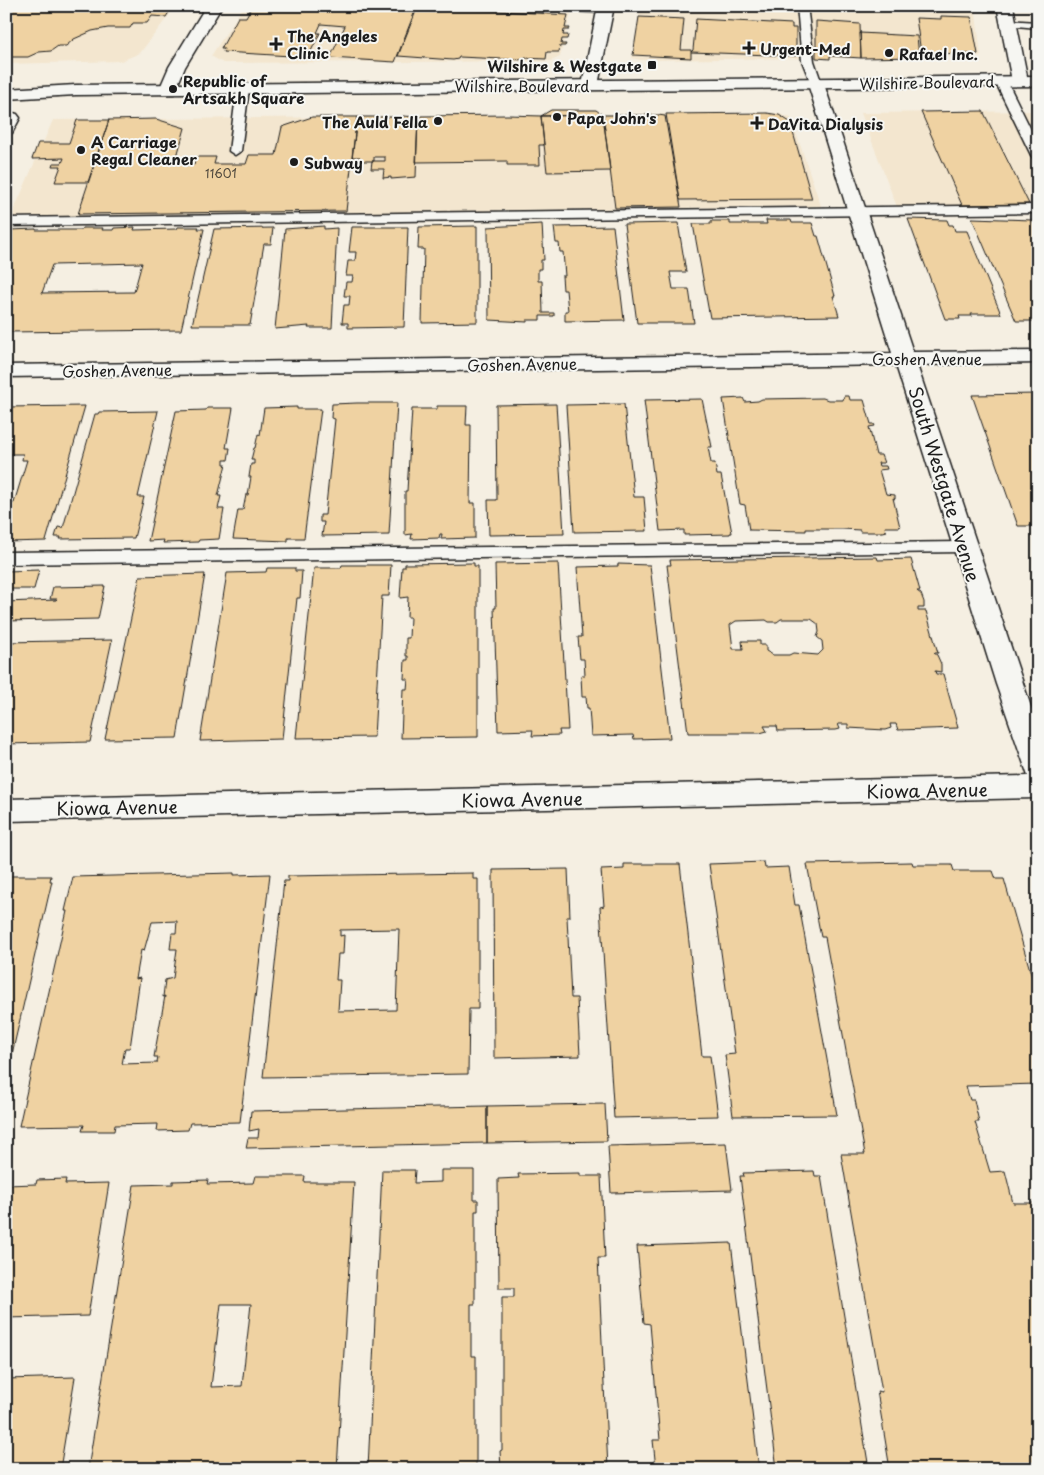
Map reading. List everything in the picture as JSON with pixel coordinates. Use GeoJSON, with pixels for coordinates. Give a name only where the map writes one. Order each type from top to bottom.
{"type":"FeatureCollection","features":[{"type":"Feature","properties":{"kind":"street"},"geometry":{"type":"LineString","coordinates":[[168,90],[177,67],[214,6]]}},
{"type":"Feature","properties":{"kind":"street"},"geometry":{"type":"LineString","coordinates":[[1005,6],[1020,81]]}},
{"type":"Feature","properties":{"kind":"street"},"geometry":{"type":"LineString","coordinates":[[590,85],[606,8]]}},
{"type":"Feature","properties":{"kind":"street","name":"Wilshire Boulevard"},"geometry":{"type":"LineString","coordinates":[[6,94],[76,90],[1038,81]]}},
{"type":"Feature","properties":{"kind":"street","name":"South Westgate Avenue"},"geometry":{"type":"LineString","coordinates":[[816,84],[859,212],[964,547],[1038,769]]}},
{"type":"Feature","properties":{"kind":"street"},"geometry":{"type":"LineString","coordinates":[[6,116],[11,118],[6,129]]}},
{"type":"Feature","properties":{"kind":"street","name":"Goshen Avenue"},"geometry":{"type":"LineString","coordinates":[[6,372],[1038,357]]}},
{"type":"Feature","properties":{"kind":"street","name":"Kiowa Avenue"},"geometry":{"type":"LineString","coordinates":[[6,810],[1038,787]]}},
{"type":"Feature","properties":{"kind":"lane"},"geometry":{"type":"LineString","coordinates":[[535,6],[606,8]]}},
{"type":"Feature","properties":{"kind":"lane"},"geometry":{"type":"LineString","coordinates":[[802,6],[808,61],[816,84]]}},
{"type":"Feature","properties":{"kind":"lane"},"geometry":{"type":"LineString","coordinates":[[1008,24],[1038,25]]}},
{"type":"Feature","properties":{"kind":"lane"},"geometry":{"type":"LineString","coordinates":[[1001,81],[1038,157]]}},
{"type":"Feature","properties":{"kind":"lane"},"geometry":{"type":"LineString","coordinates":[[235,151],[243,88]]}},
{"type":"Feature","properties":{"kind":"lane"},"geometry":{"type":"LineString","coordinates":[[6,222],[1038,209]]}},
{"type":"Feature","properties":{"kind":"lane"},"geometry":{"type":"LineString","coordinates":[[6,558],[964,547]]}},
{"type":"Feature","properties":{"kind":"shaded area"},"geometry":{"type":"Polygon","coordinates":[[[6,6],[176,6],[140,53],[121,61],[6,64],[6,6]]]}},
{"type":"Feature","properties":{"kind":"shaded area"},"geometry":{"type":"Polygon","coordinates":[[[244,6],[573,6],[560,57],[551,61],[223,63],[211,56],[244,6]]]}},
{"type":"Feature","properties":{"kind":"shaded area"},"geometry":{"type":"Polygon","coordinates":[[[641,6],[975,6],[981,56],[640,60],[632,58],[641,6]]]}},
{"type":"Feature","properties":{"kind":"shaded area"},"geometry":{"type":"Polygon","coordinates":[[[1038,111],[1038,205],[897,207],[861,113],[1038,111]]]}},
{"type":"Feature","properties":{"kind":"shaded area"},"geometry":{"type":"Polygon","coordinates":[[[776,113],[791,118],[821,206],[11,217],[53,120],[776,113]]]}},
{"type":"Feature","properties":{"kind":"building"},"geometry":{"type":"Polygon","coordinates":[[[6,6],[173,6],[166,17],[152,16],[147,23],[133,23],[130,28],[108,28],[92,31],[74,39],[66,46],[58,46],[51,51],[39,52],[28,57],[6,57],[6,6]]]}},
{"type":"Feature","properties":{"kind":"building"},"geometry":{"type":"Polygon","coordinates":[[[261,6],[417,6],[395,62],[330,58],[345,26],[321,24],[317,33],[320,33],[308,57],[223,52],[224,49],[221,49],[238,17],[246,17],[251,8],[260,8],[261,6]]]}},
{"type":"Feature","properties":{"kind":"building"},"geometry":{"type":"Polygon","coordinates":[[[436,7],[568,15],[565,28],[570,28],[569,30],[564,30],[563,35],[568,35],[567,39],[562,39],[561,44],[566,44],[565,46],[560,46],[559,52],[547,52],[546,59],[524,58],[524,60],[459,57],[453,60],[398,56],[416,11],[435,12],[436,7]]]}},
{"type":"Feature","properties":{"kind":"building"},"geometry":{"type":"Polygon","coordinates":[[[941,16],[971,17],[978,54],[921,53],[916,18],[941,19],[941,16]]]}},
{"type":"Feature","properties":{"kind":"building"},"geometry":{"type":"Polygon","coordinates":[[[639,17],[684,19],[681,50],[691,50],[691,58],[633,55],[639,17]]]}},
{"type":"Feature","properties":{"kind":"building"},"geometry":{"type":"Polygon","coordinates":[[[696,19],[792,24],[792,28],[796,28],[796,56],[691,52],[693,50],[696,19]]]}},
{"type":"Feature","properties":{"kind":"building"},"geometry":{"type":"Polygon","coordinates":[[[816,21],[860,24],[861,58],[830,56],[830,59],[816,58],[816,21]]]}},
{"type":"Feature","properties":{"kind":"building"},"geometry":{"type":"Polygon","coordinates":[[[860,33],[917,36],[919,57],[861,58],[860,33]]]}},
{"type":"Feature","properties":{"kind":"building"},"geometry":{"type":"Polygon","coordinates":[[[551,110],[596,110],[603,115],[541,116],[551,110]]]}},
{"type":"Feature","properties":{"kind":"building"},"geometry":{"type":"Polygon","coordinates":[[[983,111],[1029,204],[962,205],[921,112],[983,111]]]}},
{"type":"Feature","properties":{"kind":"building"},"geometry":{"type":"Polygon","coordinates":[[[767,113],[779,115],[790,122],[812,199],[680,200],[666,114],[767,113]]]}},
{"type":"Feature","properties":{"kind":"building"},"geometry":{"type":"Polygon","coordinates":[[[603,115],[610,171],[547,172],[541,116],[603,115]]]}},
{"type":"Feature","properties":{"kind":"building"},"geometry":{"type":"Polygon","coordinates":[[[603,115],[665,116],[681,207],[615,208],[603,115]]]}},
{"type":"Feature","properties":{"kind":"building"},"geometry":{"type":"Polygon","coordinates":[[[403,116],[418,117],[416,177],[383,178],[384,169],[371,169],[372,161],[360,161],[360,157],[352,157],[357,117],[398,117],[398,120],[403,116]],[[374,157],[374,161],[385,161],[385,157],[374,157]]]}},
{"type":"Feature","properties":{"kind":"building"},"geometry":{"type":"Polygon","coordinates":[[[421,116],[541,116],[544,145],[539,145],[540,165],[507,165],[507,161],[416,162],[418,119],[421,116]]]}},
{"type":"Feature","properties":{"kind":"building"},"geometry":{"type":"Polygon","coordinates":[[[312,117],[357,117],[346,211],[78,214],[109,120],[156,119],[185,128],[176,160],[185,165],[194,165],[196,157],[216,157],[214,164],[246,164],[249,155],[276,155],[282,127],[312,117]]]}},
{"type":"Feature","properties":{"kind":"building"},"geometry":{"type":"Polygon","coordinates":[[[77,120],[109,120],[88,182],[55,182],[61,166],[52,166],[53,163],[62,163],[64,158],[32,159],[38,143],[69,143],[77,120]]]}},
{"type":"Feature","properties":{"kind":"building"},"geometry":{"type":"Polygon","coordinates":[[[972,218],[1032,220],[1038,232],[1038,321],[1016,321],[972,218]]]}},
{"type":"Feature","properties":{"kind":"building"},"geometry":{"type":"Polygon","coordinates":[[[908,219],[947,220],[949,225],[953,225],[955,231],[967,231],[1001,314],[971,314],[972,316],[959,316],[960,319],[945,319],[908,219]]]}},
{"type":"Feature","properties":{"kind":"building"},"geometry":{"type":"Polygon","coordinates":[[[766,220],[791,220],[792,223],[812,223],[816,236],[818,236],[839,316],[710,318],[693,224],[711,224],[711,221],[730,221],[730,224],[767,224],[766,220]]]}},
{"type":"Feature","properties":{"kind":"building"},"geometry":{"type":"Polygon","coordinates":[[[678,223],[686,272],[670,272],[673,289],[689,289],[694,323],[637,323],[624,224],[678,223]]]}},
{"type":"Feature","properties":{"kind":"building"},"geometry":{"type":"Polygon","coordinates":[[[542,224],[544,260],[541,260],[541,269],[538,269],[538,281],[542,281],[543,313],[554,313],[554,316],[540,316],[540,320],[527,320],[527,322],[489,320],[488,227],[542,224]]]}},
{"type":"Feature","properties":{"kind":"building"},"geometry":{"type":"Polygon","coordinates":[[[324,226],[324,229],[337,228],[332,328],[308,328],[309,326],[275,329],[285,229],[324,226]]]}},
{"type":"Feature","properties":{"kind":"building"},"geometry":{"type":"Polygon","coordinates":[[[477,226],[477,322],[422,323],[424,249],[418,249],[419,227],[477,226]]]}},
{"type":"Feature","properties":{"kind":"building"},"geometry":{"type":"Polygon","coordinates":[[[613,226],[624,320],[565,321],[565,311],[568,311],[566,290],[563,290],[562,276],[565,276],[563,252],[560,252],[559,243],[556,243],[554,227],[613,226]]]}},
{"type":"Feature","properties":{"kind":"building"},"geometry":{"type":"Polygon","coordinates":[[[135,227],[134,230],[199,227],[198,229],[204,229],[181,330],[6,332],[6,239],[10,230],[81,230],[82,228],[103,228],[102,230],[113,230],[114,228],[135,227]],[[142,263],[52,265],[42,293],[134,292],[142,263]]]}},
{"type":"Feature","properties":{"kind":"building"},"geometry":{"type":"Polygon","coordinates":[[[352,227],[408,227],[404,327],[348,328],[348,323],[342,323],[344,305],[349,305],[350,296],[344,296],[346,282],[352,282],[353,276],[346,276],[348,261],[355,261],[356,252],[349,252],[352,227]]]}},
{"type":"Feature","properties":{"kind":"building"},"geometry":{"type":"Polygon","coordinates":[[[273,228],[271,244],[264,244],[250,325],[192,325],[214,229],[273,228]]]}},
{"type":"Feature","properties":{"kind":"building"},"geometry":{"type":"Polygon","coordinates":[[[1038,394],[1038,526],[1018,526],[972,395],[1038,394]]]}},
{"type":"Feature","properties":{"kind":"building"},"geometry":{"type":"Polygon","coordinates":[[[844,396],[849,396],[850,400],[864,400],[871,424],[875,426],[869,427],[876,455],[881,455],[884,463],[878,463],[879,466],[886,466],[887,469],[879,470],[886,494],[895,495],[895,499],[893,498],[900,527],[885,527],[886,531],[882,532],[860,532],[860,530],[842,529],[806,529],[806,531],[749,530],[745,505],[740,504],[723,399],[743,398],[745,402],[762,399],[823,398],[843,400],[844,396]]]}},
{"type":"Feature","properties":{"kind":"building"},"geometry":{"type":"Polygon","coordinates":[[[702,399],[712,447],[708,447],[711,463],[715,463],[717,475],[721,475],[732,533],[684,535],[684,530],[660,531],[644,400],[702,399]]]}},
{"type":"Feature","properties":{"kind":"building"},"geometry":{"type":"Polygon","coordinates":[[[397,403],[389,535],[322,536],[324,522],[320,522],[320,515],[325,515],[335,419],[331,418],[332,404],[397,403]]]}},
{"type":"Feature","properties":{"kind":"building"},"geometry":{"type":"Polygon","coordinates":[[[556,404],[564,534],[489,535],[488,500],[497,500],[496,405],[556,404]]]}},
{"type":"Feature","properties":{"kind":"building"},"geometry":{"type":"Polygon","coordinates":[[[624,404],[634,497],[644,497],[647,531],[574,532],[566,405],[624,404]]]}},
{"type":"Feature","properties":{"kind":"building"},"geometry":{"type":"Polygon","coordinates":[[[85,406],[46,541],[6,542],[6,504],[14,503],[27,460],[22,460],[23,454],[6,454],[6,407],[85,406]]]}},
{"type":"Feature","properties":{"kind":"building"},"geometry":{"type":"Polygon","coordinates":[[[437,406],[467,406],[466,425],[471,425],[470,503],[475,503],[475,538],[441,539],[442,534],[440,534],[439,538],[411,539],[412,534],[405,535],[405,491],[407,491],[412,409],[437,409],[437,406]]]}},
{"type":"Feature","properties":{"kind":"building"},"geometry":{"type":"Polygon","coordinates":[[[297,407],[297,409],[321,409],[304,538],[288,538],[288,541],[233,539],[238,510],[243,510],[246,495],[248,495],[251,464],[254,464],[254,460],[251,460],[258,434],[260,435],[264,408],[297,407]]]}},
{"type":"Feature","properties":{"kind":"building"},"geometry":{"type":"Polygon","coordinates":[[[207,408],[233,408],[226,448],[230,448],[228,460],[224,460],[224,464],[226,464],[218,496],[221,496],[218,509],[224,509],[219,539],[163,543],[164,540],[148,541],[176,411],[206,410],[207,408]]]}},
{"type":"Feature","properties":{"kind":"building"},"geometry":{"type":"Polygon","coordinates":[[[158,411],[138,497],[144,497],[134,538],[60,539],[61,537],[55,537],[58,527],[63,528],[95,414],[99,412],[158,411]]]}},
{"type":"Feature","properties":{"kind":"building"},"geometry":{"type":"Polygon","coordinates":[[[877,557],[878,560],[911,559],[920,591],[917,591],[921,594],[924,602],[924,608],[918,608],[918,611],[926,611],[938,653],[934,653],[941,664],[941,672],[935,671],[936,674],[943,674],[958,728],[898,730],[896,724],[890,724],[891,728],[885,730],[848,728],[848,724],[838,724],[840,729],[836,730],[778,731],[777,726],[764,726],[767,731],[760,733],[688,733],[667,565],[671,565],[670,560],[877,557]],[[781,619],[777,622],[766,620],[736,621],[730,625],[733,649],[743,649],[742,641],[760,641],[760,645],[766,645],[766,651],[773,655],[789,655],[793,653],[818,655],[823,650],[822,641],[817,637],[819,632],[818,624],[811,619],[781,619]]]}},
{"type":"Feature","properties":{"kind":"building"},"geometry":{"type":"Polygon","coordinates":[[[474,563],[474,566],[478,566],[478,737],[401,738],[403,689],[407,689],[408,679],[404,679],[405,660],[408,660],[408,656],[406,656],[406,638],[409,638],[410,617],[407,617],[408,597],[400,598],[402,567],[405,567],[405,564],[474,563]]]}},
{"type":"Feature","properties":{"kind":"building"},"geometry":{"type":"Polygon","coordinates":[[[558,563],[568,730],[559,730],[560,735],[532,736],[533,730],[498,731],[494,608],[496,608],[495,564],[558,563]]]}},
{"type":"Feature","properties":{"kind":"building"},"geometry":{"type":"Polygon","coordinates":[[[618,564],[650,565],[670,738],[634,739],[633,735],[591,736],[589,708],[587,708],[586,697],[582,697],[581,675],[585,675],[584,659],[580,659],[578,637],[582,637],[577,567],[618,566],[618,564]]]}},
{"type":"Feature","properties":{"kind":"building"},"geometry":{"type":"Polygon","coordinates":[[[342,565],[391,565],[389,596],[382,596],[374,737],[296,738],[314,568],[341,568],[342,565]]]}},
{"type":"Feature","properties":{"kind":"building"},"geometry":{"type":"Polygon","coordinates":[[[267,568],[295,568],[295,571],[302,571],[300,598],[297,598],[282,739],[200,741],[227,573],[266,572],[267,568]]]}},
{"type":"Feature","properties":{"kind":"building"},"geometry":{"type":"Polygon","coordinates":[[[39,570],[34,589],[6,589],[6,571],[39,570]]]}},
{"type":"Feature","properties":{"kind":"building"},"geometry":{"type":"Polygon","coordinates":[[[205,574],[177,738],[105,739],[140,576],[205,574]]]}},
{"type":"Feature","properties":{"kind":"building"},"geometry":{"type":"Polygon","coordinates":[[[105,586],[98,619],[6,621],[6,602],[56,600],[50,599],[53,587],[105,586]]]}},
{"type":"Feature","properties":{"kind":"building"},"geometry":{"type":"Polygon","coordinates":[[[112,640],[90,742],[6,744],[6,642],[112,640]]]}},
{"type":"Feature","properties":{"kind":"building"},"geometry":{"type":"Polygon","coordinates":[[[764,862],[765,868],[789,867],[795,905],[799,905],[837,1115],[733,1116],[725,1055],[735,1054],[709,864],[764,862]]]}},
{"type":"Feature","properties":{"kind":"building"},"geometry":{"type":"Polygon","coordinates":[[[912,862],[913,865],[952,865],[954,871],[993,871],[996,879],[1004,879],[1038,998],[1038,1084],[966,1086],[970,1100],[974,1100],[979,1122],[975,1122],[990,1172],[1005,1171],[1013,1203],[1038,1203],[1038,1469],[890,1469],[877,1391],[882,1392],[841,1154],[865,1154],[825,937],[821,937],[807,864],[912,862]]]}},
{"type":"Feature","properties":{"kind":"building"},"geometry":{"type":"Polygon","coordinates":[[[624,864],[680,864],[702,1056],[710,1056],[718,1116],[614,1118],[600,907],[604,906],[601,870],[624,869],[624,864]]]}},
{"type":"Feature","properties":{"kind":"building"},"geometry":{"type":"Polygon","coordinates":[[[568,869],[570,917],[567,917],[571,998],[577,998],[580,1056],[494,1058],[493,870],[568,869]]]}},
{"type":"Feature","properties":{"kind":"building"},"geometry":{"type":"Polygon","coordinates":[[[234,873],[234,875],[270,874],[240,1122],[190,1123],[188,1130],[157,1131],[158,1124],[115,1125],[114,1131],[82,1131],[84,1125],[19,1126],[73,877],[234,873]],[[177,921],[152,922],[144,951],[141,950],[136,979],[140,978],[130,1048],[125,1048],[122,1064],[157,1063],[158,1057],[154,1057],[165,996],[163,997],[165,980],[173,978],[177,949],[170,949],[172,933],[176,933],[177,921]]]}},
{"type":"Feature","properties":{"kind":"building"},"geometry":{"type":"Polygon","coordinates":[[[473,873],[473,879],[478,879],[478,1009],[469,1009],[468,1074],[263,1077],[284,881],[288,881],[288,876],[473,873]],[[399,929],[340,930],[340,936],[344,935],[343,954],[338,954],[336,980],[340,980],[338,1011],[396,1010],[399,929]]]}},
{"type":"Feature","properties":{"kind":"building"},"geometry":{"type":"Polygon","coordinates":[[[6,876],[51,876],[50,881],[52,881],[6,1080],[6,876]]]}},
{"type":"Feature","properties":{"kind":"building"},"geometry":{"type":"Polygon","coordinates":[[[605,1104],[607,1141],[487,1143],[487,1106],[605,1104]]]}},
{"type":"Feature","properties":{"kind":"building"},"geometry":{"type":"Polygon","coordinates":[[[487,1106],[487,1143],[246,1148],[248,1138],[258,1138],[259,1129],[249,1131],[251,1111],[487,1106]]]}},
{"type":"Feature","properties":{"kind":"building"},"geometry":{"type":"Polygon","coordinates":[[[726,1143],[732,1190],[611,1193],[608,1146],[726,1143]]]}},
{"type":"Feature","properties":{"kind":"building"},"geometry":{"type":"Polygon","coordinates":[[[382,1170],[415,1170],[414,1183],[441,1182],[441,1170],[474,1170],[474,1200],[478,1200],[478,1211],[475,1211],[475,1304],[471,1304],[471,1356],[476,1356],[476,1469],[368,1469],[382,1170]]]}},
{"type":"Feature","properties":{"kind":"building"},"geometry":{"type":"Polygon","coordinates":[[[814,1171],[815,1176],[821,1176],[869,1469],[777,1469],[740,1176],[744,1176],[743,1173],[814,1171]]]}},
{"type":"Feature","properties":{"kind":"building"},"geometry":{"type":"Polygon","coordinates":[[[580,1173],[580,1176],[601,1176],[605,1258],[598,1258],[608,1469],[501,1469],[502,1297],[514,1297],[514,1288],[499,1288],[498,1179],[519,1178],[518,1174],[580,1173]]]}},
{"type":"Feature","properties":{"kind":"building"},"geometry":{"type":"Polygon","coordinates":[[[255,1176],[305,1176],[304,1182],[354,1182],[337,1469],[88,1469],[134,1185],[173,1184],[173,1181],[208,1180],[207,1184],[253,1183],[255,1176]],[[221,1304],[211,1387],[242,1386],[251,1304],[221,1304]]]}},
{"type":"Feature","properties":{"kind":"building"},"geometry":{"type":"Polygon","coordinates":[[[66,1179],[65,1184],[109,1183],[88,1316],[6,1318],[6,1185],[36,1184],[37,1180],[66,1179]]]}},
{"type":"Feature","properties":{"kind":"building"},"geometry":{"type":"Polygon","coordinates":[[[731,1243],[759,1469],[656,1469],[653,1440],[660,1440],[650,1324],[644,1323],[637,1246],[731,1243]]]}},
{"type":"Feature","properties":{"kind":"building"},"geometry":{"type":"Polygon","coordinates":[[[75,1377],[60,1469],[6,1469],[6,1379],[75,1377]]]}},
{"type":"Feature","properties":{"kind":"place","name":"The Angeles Clinic"},"geometry":{"type":"Point","coordinates":[276,44]}},
{"type":"Feature","properties":{"kind":"place","name":"Urgent-Med"},"geometry":{"type":"Point","coordinates":[749,48]}},
{"type":"Feature","properties":{"kind":"place","name":"Rafael Inc."},"geometry":{"type":"Point","coordinates":[889,53]}},
{"type":"Feature","properties":{"kind":"place","name":"Wilshire & Westgate"},"geometry":{"type":"Point","coordinates":[652,65]}},
{"type":"Feature","properties":{"kind":"place","name":"Republic of Artsakh Square"},"geometry":{"type":"Point","coordinates":[173,89]}},
{"type":"Feature","properties":{"kind":"place","name":"Papa John's"},"geometry":{"type":"Point","coordinates":[557,117]}},
{"type":"Feature","properties":{"kind":"place","name":"The Auld Fella"},"geometry":{"type":"Point","coordinates":[438,121]}},
{"type":"Feature","properties":{"kind":"place","name":"DaVita Dialysis"},"geometry":{"type":"Point","coordinates":[757,123]}},
{"type":"Feature","properties":{"kind":"place","name":"A Carriage Regal Cleaner"},"geometry":{"type":"Point","coordinates":[81,150]}},
{"type":"Feature","properties":{"kind":"place","name":"Subway"},"geometry":{"type":"Point","coordinates":[294,162]}}]}
